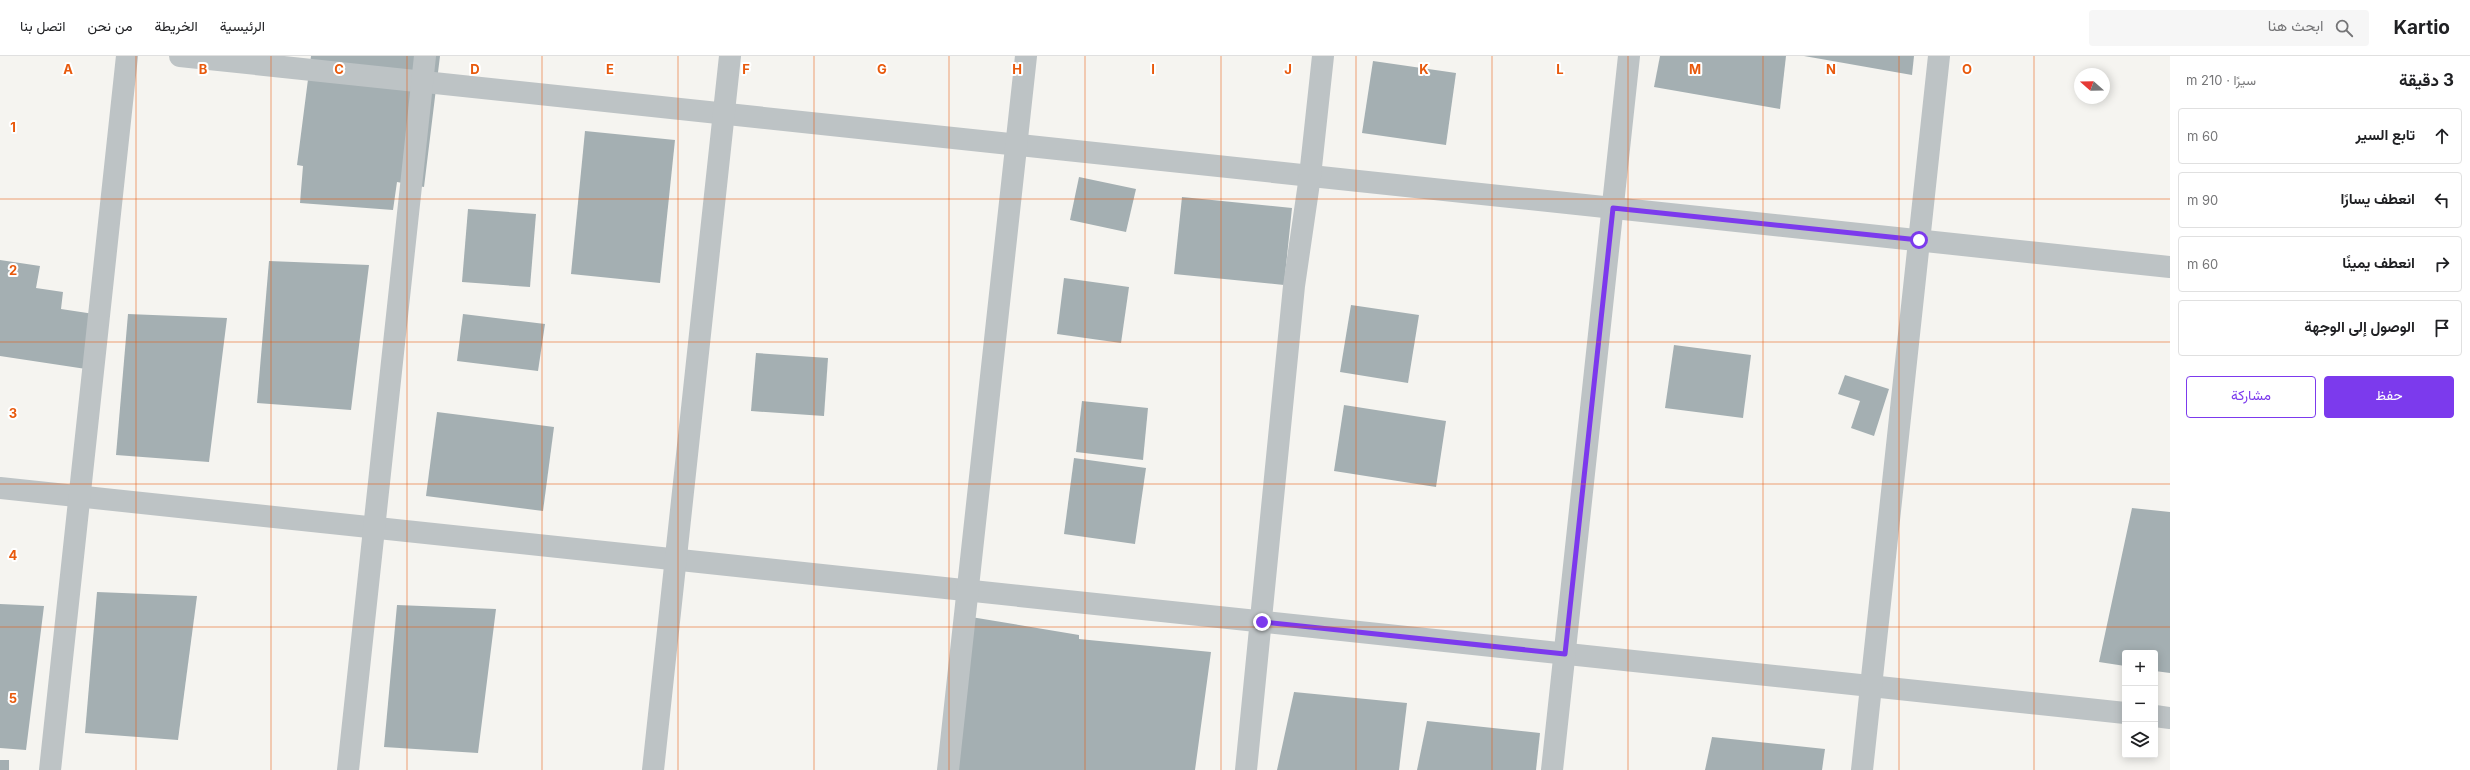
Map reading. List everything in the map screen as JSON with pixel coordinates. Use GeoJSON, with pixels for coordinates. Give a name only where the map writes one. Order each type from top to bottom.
{"type":"FeatureCollection","features":[{"type":"Feature","properties":{"kind":"street"},"geometry":{"type":"LineString","coordinates":[[50,770],[127,56]]}},
{"type":"Feature","properties":{"kind":"street"},"geometry":{"type":"LineString","coordinates":[[180,56],[2170,267]]}},
{"type":"Feature","properties":{"kind":"street"},"geometry":{"type":"LineString","coordinates":[[348,770],[426,56]]}},
{"type":"Feature","properties":{"kind":"street"},"geometry":{"type":"LineString","coordinates":[[653,770],[730,56]]}},
{"type":"Feature","properties":{"kind":"street"},"geometry":{"type":"LineString","coordinates":[[948,770],[1026,56]]}},
{"type":"Feature","properties":{"kind":"street"},"geometry":{"type":"LineString","coordinates":[[1246,770],[1262,622],[1294,286],[1310,176],[1323,56]]}},
{"type":"Feature","properties":{"kind":"street"},"geometry":{"type":"LineString","coordinates":[[1552,770],[1629,56]]}},
{"type":"Feature","properties":{"kind":"street"},"geometry":{"type":"LineString","coordinates":[[1862,770],[1939,56]]}},
{"type":"Feature","properties":{"kind":"street"},"geometry":{"type":"LineString","coordinates":[[0,488],[2122,713]]}},
{"type":"Feature","properties":{"kind":"street"},"geometry":{"type":"LineString","coordinates":[[2158,716],[2170,718]]}},
{"type":"Feature","properties":{"kind":"building"},"geometry":{"type":"Polygon","coordinates":[[[311,56],[440,56],[424,187],[397,182],[393,210],[300,203],[303,166],[297,165],[311,56]]]}},
{"type":"Feature","properties":{"kind":"building"},"geometry":{"type":"Polygon","coordinates":[[[1660,56],[1786,56],[1780,109],[1654,87],[1660,56]]]}},
{"type":"Feature","properties":{"kind":"building"},"geometry":{"type":"Polygon","coordinates":[[[1804,56],[1914,56],[1912,75],[1804,56]]]}},
{"type":"Feature","properties":{"kind":"building"},"geometry":{"type":"Polygon","coordinates":[[[1373,61],[1456,73],[1446,145],[1362,133],[1373,61]]]}},
{"type":"Feature","properties":{"kind":"building"},"geometry":{"type":"Polygon","coordinates":[[[585,131],[675,140],[660,283],[571,274],[585,131]]]}},
{"type":"Feature","properties":{"kind":"building"},"geometry":{"type":"Polygon","coordinates":[[[1079,177],[1136,189],[1126,232],[1070,220],[1079,177]]]}},
{"type":"Feature","properties":{"kind":"building"},"geometry":{"type":"Polygon","coordinates":[[[1182,197],[1292,208],[1284,285],[1174,274],[1182,197]]]}},
{"type":"Feature","properties":{"kind":"building"},"geometry":{"type":"Polygon","coordinates":[[[468,209],[536,214],[530,287],[462,282],[468,209]]]}},
{"type":"Feature","properties":{"kind":"building"},"geometry":{"type":"Polygon","coordinates":[[[0,260],[40,266],[36,288],[63,292],[61,309],[94,314],[86,369],[0,356],[0,260]]]}},
{"type":"Feature","properties":{"kind":"building"},"geometry":{"type":"Polygon","coordinates":[[[269,261],[369,265],[351,410],[257,403],[269,261]]]}},
{"type":"Feature","properties":{"kind":"building"},"geometry":{"type":"Polygon","coordinates":[[[1064,278],[1129,287],[1121,343],[1057,334],[1064,278]]]}},
{"type":"Feature","properties":{"kind":"building"},"geometry":{"type":"Polygon","coordinates":[[[1351,305],[1419,315],[1408,383],[1340,372],[1351,305]]]}},
{"type":"Feature","properties":{"kind":"building"},"geometry":{"type":"Polygon","coordinates":[[[128,314],[227,318],[209,462],[116,455],[128,314]]]}},
{"type":"Feature","properties":{"kind":"building"},"geometry":{"type":"Polygon","coordinates":[[[463,314],[545,324],[538,371],[457,361],[463,314]]]}},
{"type":"Feature","properties":{"kind":"building"},"geometry":{"type":"Polygon","coordinates":[[[1674,345],[1751,355],[1743,418],[1665,408],[1674,345]]]}},
{"type":"Feature","properties":{"kind":"building"},"geometry":{"type":"Polygon","coordinates":[[[756,353],[828,358],[824,416],[751,411],[756,353]]]}},
{"type":"Feature","properties":{"kind":"building"},"geometry":{"type":"Polygon","coordinates":[[[1845,375],[1889,389],[1874,436],[1851,428],[1860,401],[1838,394],[1845,375]]]}},
{"type":"Feature","properties":{"kind":"building"},"geometry":{"type":"Polygon","coordinates":[[[1082,401],[1148,408],[1143,460],[1076,452],[1082,401]]]}},
{"type":"Feature","properties":{"kind":"building"},"geometry":{"type":"Polygon","coordinates":[[[1344,405],[1446,421],[1436,487],[1334,471],[1344,405]]]}},
{"type":"Feature","properties":{"kind":"building"},"geometry":{"type":"Polygon","coordinates":[[[437,412],[554,427],[543,511],[426,496],[437,412]]]}},
{"type":"Feature","properties":{"kind":"building"},"geometry":{"type":"Polygon","coordinates":[[[1074,458],[1146,468],[1135,544],[1064,534],[1074,458]]]}},
{"type":"Feature","properties":{"kind":"building"},"geometry":{"type":"Polygon","coordinates":[[[2132,508],[2170,512],[2170,673],[2158,671],[2158,650],[2122,650],[2122,666],[2099,662],[2132,508]]]}},
{"type":"Feature","properties":{"kind":"building"},"geometry":{"type":"Polygon","coordinates":[[[97,592],[197,596],[178,740],[85,733],[97,592]]]}},
{"type":"Feature","properties":{"kind":"building"},"geometry":{"type":"Polygon","coordinates":[[[0,604],[44,606],[26,750],[0,748],[0,604]]]}},
{"type":"Feature","properties":{"kind":"building"},"geometry":{"type":"Polygon","coordinates":[[[397,605],[496,609],[478,753],[384,747],[397,605]]]}},
{"type":"Feature","properties":{"kind":"building"},"geometry":{"type":"Polygon","coordinates":[[[965,616],[1079,635],[1079,639],[1211,652],[1195,770],[949,770],[965,616]]]}},
{"type":"Feature","properties":{"kind":"building"},"geometry":{"type":"Polygon","coordinates":[[[1294,692],[1407,703],[1399,770],[1277,770],[1294,692]]]}},
{"type":"Feature","properties":{"kind":"building"},"geometry":{"type":"Polygon","coordinates":[[[1427,721],[1540,733],[1536,770],[1417,770],[1427,721]]]}},
{"type":"Feature","properties":{"kind":"building"},"geometry":{"type":"Polygon","coordinates":[[[1712,737],[1825,749],[1822,770],[1705,770],[1712,737]]]}},
{"type":"Feature","properties":{"kind":"building"},"geometry":{"type":"Polygon","coordinates":[[[0,760],[9,760],[9,770],[0,770],[0,760]]]}},
{"type":"Feature","properties":{"kind":"route"},"geometry":{"type":"LineString","coordinates":[[1262,622],[1565,654],[1613,208],[1919,240]]}}]}
